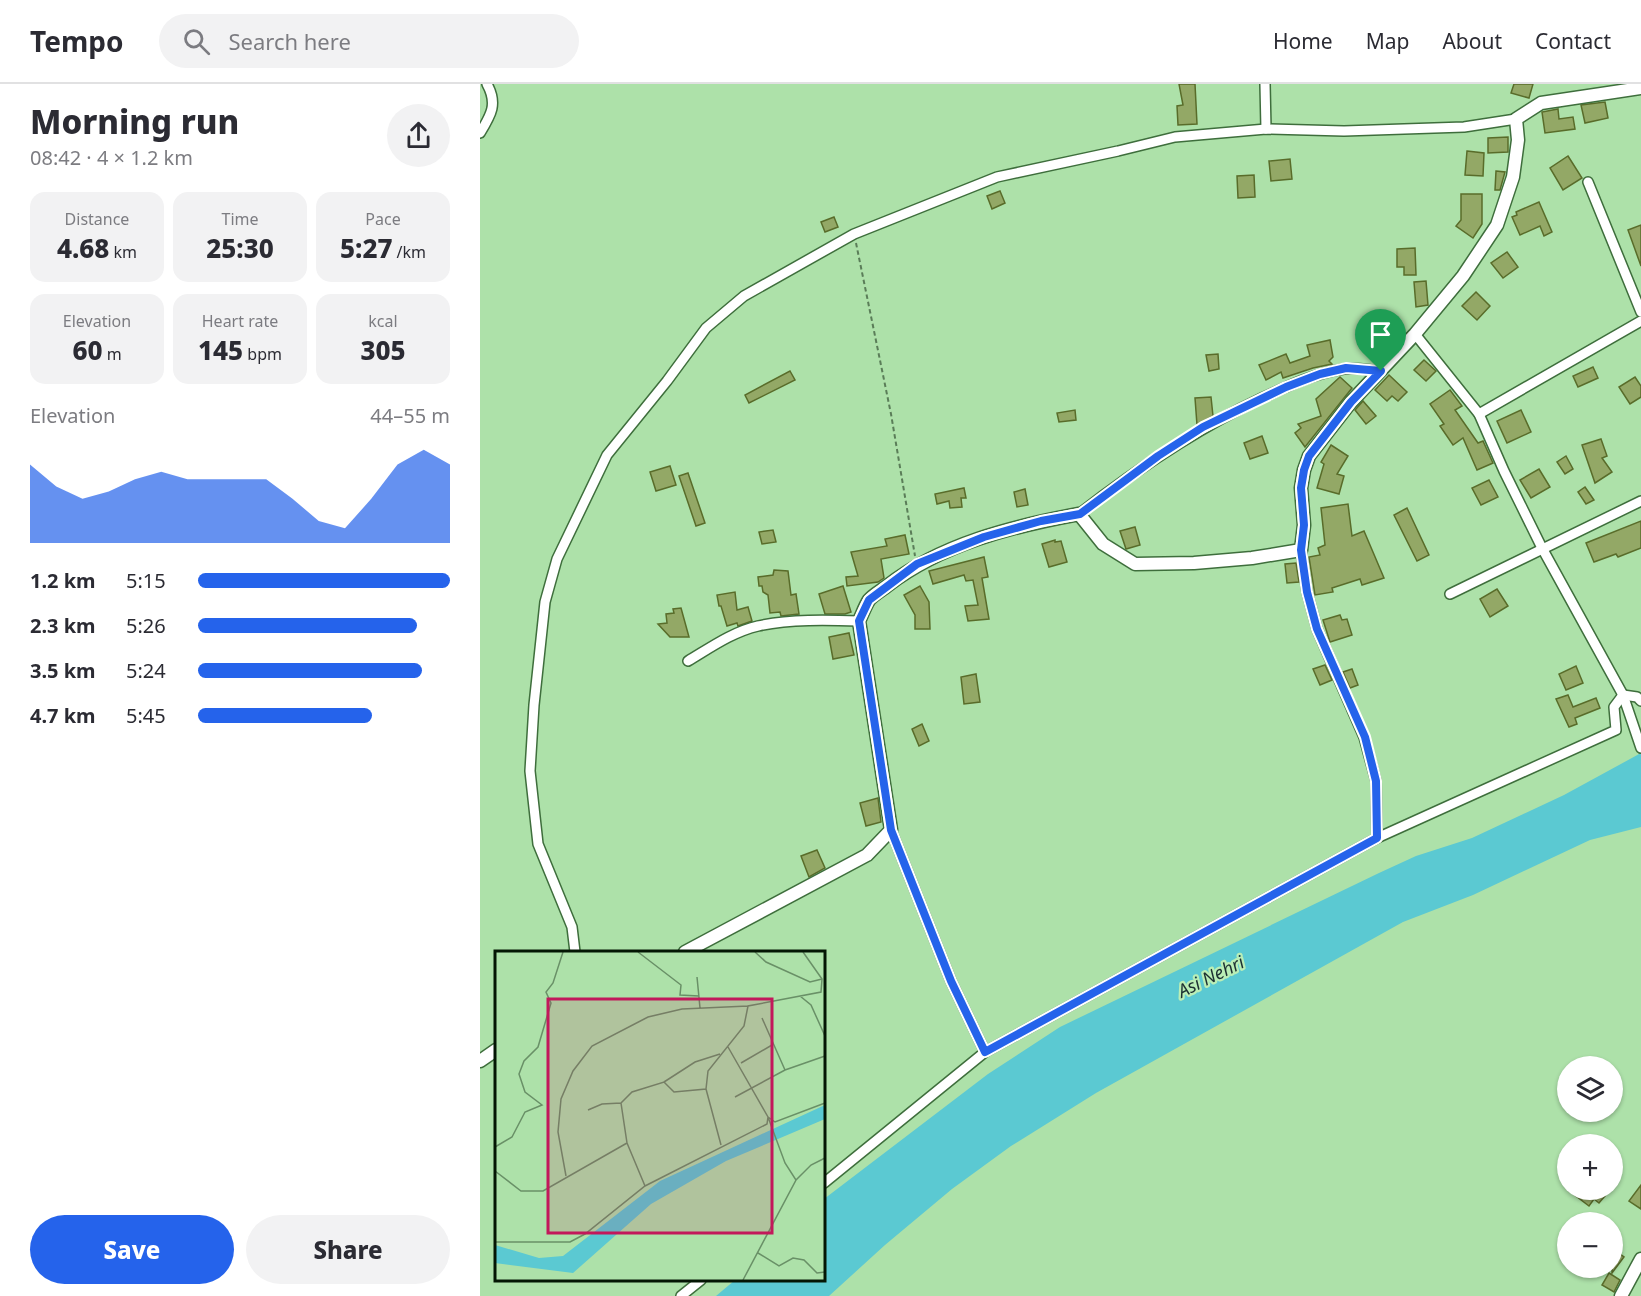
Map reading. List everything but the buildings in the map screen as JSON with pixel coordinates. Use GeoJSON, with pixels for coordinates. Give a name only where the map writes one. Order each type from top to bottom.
{"type":"FeatureCollection","features":[{"type":"Feature","properties":{"kind":"street"},"geometry":{"type":"LineString","coordinates":[[480,133],[494,105],[494,95],[487,84]]}},
{"type":"Feature","properties":{"kind":"street"},"geometry":{"type":"LineString","coordinates":[[1265,84],[1266,129]]}},
{"type":"Feature","properties":{"kind":"street"},"geometry":{"type":"LineString","coordinates":[[575,951],[572,927],[538,844],[530,771],[534,705],[545,602],[557,559],[607,455],[667,381],[706,328],[744,296],[854,234],[997,177],[1118,151],[1175,136],[1266,129],[1344,131],[1464,127],[1516,119],[1541,103],[1641,88]]}},
{"type":"Feature","properties":{"kind":"street"},"geometry":{"type":"LineString","coordinates":[[1377,838],[1376,781],[1365,737],[1317,629],[1307,592],[1301,550],[1304,525],[1301,488],[1304,470],[1309,456],[1351,402],[1415,334],[1463,276],[1497,225],[1513,177],[1518,140],[1516,119]]}},
{"type":"Feature","properties":{"kind":"street"},"geometry":{"type":"LineString","coordinates":[[1588,182],[1641,312]]}},
{"type":"Feature","properties":{"kind":"street"},"geometry":{"type":"LineString","coordinates":[[1479,414],[1641,321]]}},
{"type":"Feature","properties":{"kind":"street"},"geometry":{"type":"LineString","coordinates":[[1415,334],[1479,414],[1542,548],[1623,695],[1640,747]]}},
{"type":"Feature","properties":{"kind":"street"},"geometry":{"type":"LineString","coordinates":[[985,1052],[951,981],[891,830],[859,621],[869,600],[917,564],[984,537],[1041,521],[1080,514],[1167,450],[1203,427],[1259,399],[1320,374],[1346,368],[1381,371]]}},
{"type":"Feature","properties":{"kind":"street"},"geometry":{"type":"LineString","coordinates":[[1450,594],[1641,501]]}},
{"type":"Feature","properties":{"kind":"street"},"geometry":{"type":"LineString","coordinates":[[1080,514],[1103,544],[1135,564],[1194,563],[1252,558],[1301,550]]}},
{"type":"Feature","properties":{"kind":"street"},"geometry":{"type":"LineString","coordinates":[[688,661],[733,635],[757,626],[797,622],[859,621]]}},
{"type":"Feature","properties":{"kind":"street"},"geometry":{"type":"LineString","coordinates":[[1623,695],[1636,697],[1641,701]]}},
{"type":"Feature","properties":{"kind":"street"},"geometry":{"type":"LineString","coordinates":[[825,1182],[985,1052],[1377,838],[1616,730],[1614,707],[1623,695]]}},
{"type":"Feature","properties":{"kind":"street"},"geometry":{"type":"LineString","coordinates":[[687,951],[867,855],[891,830]]}},
{"type":"Feature","properties":{"kind":"street"},"geometry":{"type":"LineString","coordinates":[[480,1061],[495,1051]]}},
{"type":"Feature","properties":{"kind":"street"},"geometry":{"type":"LineString","coordinates":[[1621,1296],[1641,1259]]}},
{"type":"Feature","properties":{"kind":"street"},"geometry":{"type":"LineString","coordinates":[[681,1296],[700,1281]]}},
{"type":"Feature","properties":{"kind":"path"},"geometry":{"type":"LineString","coordinates":[[854,234],[891,414],[917,564]]}},
{"type":"Feature","properties":{"kind":"water","name":"Asi Nehri"},"geometry":{"type":"Polygon","coordinates":[[[1641,753],[1641,827],[1590,840],[1473,895],[1403,922],[1096,1093],[1011,1146],[952,1189],[829,1296],[716,1296],[734,1281],[825,1281],[825,1198],[988,1074],[1060,1027],[1379,873],[1416,856],[1472,838],[1564,795],[1641,753]]]}},
{"type":"Feature","properties":{"kind":"route"},"geometry":{"type":"LineString","coordinates":[[1346,368],[1381,371],[1351,402],[1309,456],[1301,488],[1304,525],[1301,550],[1307,592],[1317,629],[1365,737],[1376,781],[1377,838],[985,1052],[951,981],[891,830],[859,621],[869,600],[917,564],[948,551],[984,537],[1041,521],[1080,514],[1115,486],[1203,427],[1286,387],[1320,374],[1346,368]]}}]}
